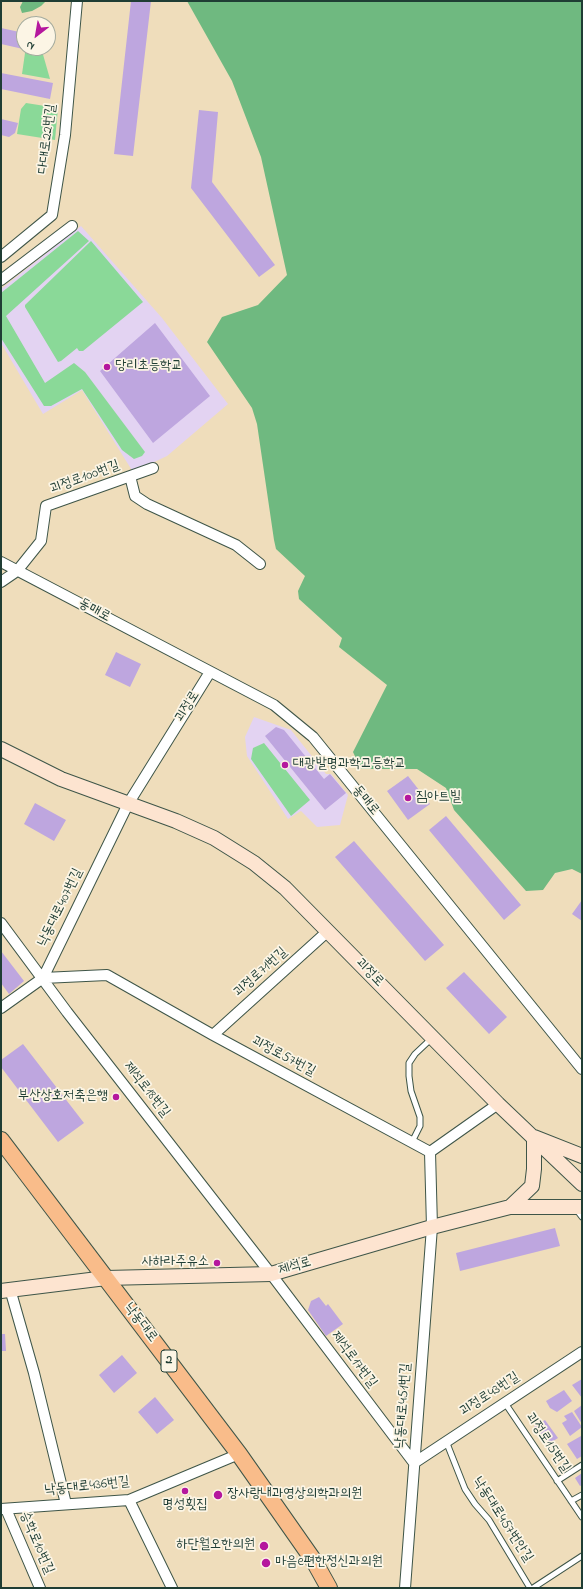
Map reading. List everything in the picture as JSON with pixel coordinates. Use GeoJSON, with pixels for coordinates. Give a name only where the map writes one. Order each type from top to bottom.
{"type":"FeatureCollection","features":[{"type":"Feature","properties":{"kind":"main road","name":"괴정로"},"geometry":{"type":"LineString","coordinates":[[1,748],[61,779],[176,821],[214,838],[247,859],[285,888],[498,1104],[582,1184]]}},
{"type":"Feature","properties":{"kind":"main road"},"geometry":{"type":"LineString","coordinates":[[510,1207],[532,1186],[534,1169],[534,1137],[582,1156]]}},
{"type":"Feature","properties":{"kind":"main road","name":"낙동대로"},"geometry":{"type":"LineString","coordinates":[[1,1140],[239,1454],[314,1561],[329,1588]]}},
{"type":"Feature","properties":{"kind":"main road","name":"제석로"},"geometry":{"type":"LineString","coordinates":[[5,1290],[106,1278],[271,1274],[432,1227],[510,1207],[579,1211]]}},
{"type":"Feature","properties":{"kind":"street","name":"다대로22번길"},"geometry":{"type":"LineString","coordinates":[[1,257],[52,215],[65,135],[77,1]]}},
{"type":"Feature","properties":{"kind":"street"},"geometry":{"type":"LineString","coordinates":[[1,280],[72,226]]}},
{"type":"Feature","properties":{"kind":"street","name":"괴정로100번길"},"geometry":{"type":"LineString","coordinates":[[1,582],[17,571],[41,541],[46,506],[153,468]]}},
{"type":"Feature","properties":{"kind":"street"},"geometry":{"type":"LineString","coordinates":[[130,476],[135,496],[147,504],[236,545],[260,564]]}},
{"type":"Feature","properties":{"kind":"street","name":"동매로"},"geometry":{"type":"LineString","coordinates":[[1,562],[274,705],[312,737],[582,1069]]}},
{"type":"Feature","properties":{"kind":"street","name":"괴정로"},"geometry":{"type":"LineString","coordinates":[[128,804],[210,672]]}},
{"type":"Feature","properties":{"kind":"street","name":"낙동대로407번길"},"geometry":{"type":"LineString","coordinates":[[1,1008],[43,978],[128,804]]}},
{"type":"Feature","properties":{"kind":"street","name":"제석로18번길"},"geometry":{"type":"LineString","coordinates":[[1,923],[67,1012],[271,1274]]}},
{"type":"Feature","properties":{"kind":"street","name":"괴정로71번길"},"geometry":{"type":"LineString","coordinates":[[213,1035],[328,931]]}},
{"type":"Feature","properties":{"kind":"street","name":"괴정로57번길"},"geometry":{"type":"LineString","coordinates":[[43,978],[107,975],[213,1035],[430,1152]]}},
{"type":"Feature","properties":{"kind":"street"},"geometry":{"type":"LineString","coordinates":[[430,1152],[498,1104]]}},
{"type":"Feature","properties":{"kind":"street","name":"낙동대로451번길"},"geometry":{"type":"LineString","coordinates":[[405,1588],[432,1227],[430,1152]]}},
{"type":"Feature","properties":{"kind":"street","name":"제석로17번길"},"geometry":{"type":"LineString","coordinates":[[271,1274],[414,1463]]}},
{"type":"Feature","properties":{"kind":"street"},"geometry":{"type":"LineString","coordinates":[[5,1290],[34,1373],[66,1504]]}},
{"type":"Feature","properties":{"kind":"street","name":"괴정로43번길"},"geometry":{"type":"LineString","coordinates":[[414,1463],[582,1352]]}},
{"type":"Feature","properties":{"kind":"street","name":"낙동대로436번길"},"geometry":{"type":"LineString","coordinates":[[3,1509],[129,1500],[239,1454]]}},
{"type":"Feature","properties":{"kind":"street"},"geometry":{"type":"LineString","coordinates":[[129,1500],[172,1588]]}},
{"type":"Feature","properties":{"kind":"street","name":"승학로10번길"},"geometry":{"type":"LineString","coordinates":[[3,1509],[40,1588]]}},
{"type":"Feature","properties":{"kind":"lane"},"geometry":{"type":"LineString","coordinates":[[412,1142],[420,1126],[420,1117],[411,1091],[408,1063],[432,1037]]}},
{"type":"Feature","properties":{"kind":"lane","name":"괴정로15번길"},"geometry":{"type":"LineString","coordinates":[[505,1403],[582,1517]]}},
{"type":"Feature","properties":{"kind":"lane","name":"낙동대로457번안길"},"geometry":{"type":"LineString","coordinates":[[446,1441],[465,1489],[489,1520],[532,1588]]}},
{"type":"Feature","properties":{"kind":"lane"},"geometry":{"type":"LineString","coordinates":[[557,1481],[582,1465]]}},
{"type":"Feature","properties":{"kind":"lane"},"geometry":{"type":"LineString","coordinates":[[571,1501],[582,1495]]}},
{"type":"Feature","properties":{"kind":"lane"},"geometry":{"type":"LineString","coordinates":[[532,1588],[582,1556]]}},
{"type":"Feature","properties":{"kind":"shaded area","name":"당리초등학교"},"geometry":{"type":"Polygon","coordinates":[[[81,226],[162,318],[228,404],[167,456],[133,472],[82,390],[43,414],[1,343],[1,289],[81,226]]]}},
{"type":"Feature","properties":{"kind":"shaded area","name":"대광발명과학고등학교"},"geometry":{"type":"Polygon","coordinates":[[[254,717],[291,730],[326,774],[331,774],[348,795],[340,825],[317,827],[301,811],[288,819],[247,756],[245,737],[254,717]]]}},
{"type":"Feature","properties":{"kind":"green space"},"geometry":{"type":"Polygon","coordinates":[[[23,1],[46,1],[32,11],[22,13],[20,7],[23,1]]]}},
{"type":"Feature","properties":{"kind":"green space"},"geometry":{"type":"Polygon","coordinates":[[[187,1],[582,1],[582,874],[572,869],[555,873],[543,890],[526,891],[454,810],[446,788],[417,769],[361,769],[353,752],[387,685],[339,647],[342,638],[299,599],[298,591],[305,576],[276,549],[257,424],[252,408],[207,342],[222,317],[258,305],[287,275],[261,157],[232,81],[187,1]]]}},
{"type":"Feature","properties":{"kind":"green space"},"geometry":{"type":"Polygon","coordinates":[[[25,56],[43,56],[50,79],[22,74],[25,56]]]}},
{"type":"Feature","properties":{"kind":"green space"},"geometry":{"type":"Polygon","coordinates":[[[26,103],[58,108],[55,140],[17,134],[21,109],[26,103]]]}},
{"type":"Feature","properties":{"kind":"green space"},"geometry":{"type":"Polygon","coordinates":[[[78,231],[89,241],[6,316],[45,383],[74,363],[85,372],[145,452],[142,456],[134,459],[122,450],[82,389],[51,406],[44,406],[1,338],[1,293],[78,231]]]}},
{"type":"Feature","properties":{"kind":"green space"},"geometry":{"type":"Polygon","coordinates":[[[91,241],[143,302],[83,351],[79,351],[77,348],[58,362],[25,305],[91,241]]]}},
{"type":"Feature","properties":{"kind":"green space"},"geometry":{"type":"Polygon","coordinates":[[[264,743],[310,800],[291,816],[251,759],[253,748],[264,743]]]}},
{"type":"Feature","properties":{"kind":"building"},"geometry":{"type":"Polygon","coordinates":[[[131,1],[151,1],[133,156],[114,154],[131,1]]]}},
{"type":"Feature","properties":{"kind":"building"},"geometry":{"type":"Polygon","coordinates":[[[1,28],[16,31],[16,47],[1,44],[1,28]]]}},
{"type":"Feature","properties":{"kind":"building"},"geometry":{"type":"Polygon","coordinates":[[[1,73],[53,83],[50,99],[1,89],[1,73]]]}},
{"type":"Feature","properties":{"kind":"building"},"geometry":{"type":"Polygon","coordinates":[[[199,110],[218,112],[212,182],[275,265],[259,277],[191,188],[199,110]]]}},
{"type":"Feature","properties":{"kind":"building"},"geometry":{"type":"Polygon","coordinates":[[[1,119],[18,123],[15,133],[9,137],[1,135],[1,119]]]}},
{"type":"Feature","properties":{"kind":"building"},"geometry":{"type":"Polygon","coordinates":[[[155,323],[210,396],[153,443],[100,371],[155,323]]]}},
{"type":"Feature","properties":{"kind":"building"},"geometry":{"type":"Polygon","coordinates":[[[116,652],[141,664],[130,687],[105,675],[116,652]]]}},
{"type":"Feature","properties":{"kind":"building"},"geometry":{"type":"Polygon","coordinates":[[[276,727],[284,730],[324,779],[330,774],[346,793],[325,810],[265,736],[276,727]]]}},
{"type":"Feature","properties":{"kind":"building","name":"짐아트빌"},"geometry":{"type":"Polygon","coordinates":[[[408,776],[430,804],[408,820],[387,791],[408,776]]]}},
{"type":"Feature","properties":{"kind":"building"},"geometry":{"type":"Polygon","coordinates":[[[35,803],[66,820],[54,841],[24,824],[35,803]]]}},
{"type":"Feature","properties":{"kind":"building"},"geometry":{"type":"Polygon","coordinates":[[[446,816],[521,905],[504,920],[429,830],[446,816]]]}},
{"type":"Feature","properties":{"kind":"building"},"geometry":{"type":"Polygon","coordinates":[[[354,841],[444,945],[425,961],[335,857],[354,841]]]}},
{"type":"Feature","properties":{"kind":"building"},"geometry":{"type":"Polygon","coordinates":[[[582,900],[582,921],[572,914],[582,900]]]}},
{"type":"Feature","properties":{"kind":"building"},"geometry":{"type":"Polygon","coordinates":[[[1,951],[24,981],[9,994],[1,983],[1,951]]]}},
{"type":"Feature","properties":{"kind":"building"},"geometry":{"type":"Polygon","coordinates":[[[464,972],[507,1017],[489,1034],[446,988],[464,972]]]}},
{"type":"Feature","properties":{"kind":"building"},"geometry":{"type":"Polygon","coordinates":[[[23,1044],[84,1123],[58,1142],[1,1067],[1,1060],[23,1044]]]}},
{"type":"Feature","properties":{"kind":"building"},"geometry":{"type":"Polygon","coordinates":[[[555,1228],[560,1246],[460,1271],[456,1253],[555,1228]]]}},
{"type":"Feature","properties":{"kind":"building"},"geometry":{"type":"Polygon","coordinates":[[[319,1297],[326,1306],[328,1304],[343,1324],[326,1336],[308,1310],[311,1301],[319,1297]]]}},
{"type":"Feature","properties":{"kind":"building"},"geometry":{"type":"Polygon","coordinates":[[[1,1334],[5,1334],[6,1351],[1,1351],[1,1334]]]}},
{"type":"Feature","properties":{"kind":"building"},"geometry":{"type":"Polygon","coordinates":[[[122,1355],[137,1373],[114,1393],[99,1375],[122,1355]]]}},
{"type":"Feature","properties":{"kind":"building"},"geometry":{"type":"Polygon","coordinates":[[[582,1379],[582,1398],[572,1385],[582,1379]]]}},
{"type":"Feature","properties":{"kind":"building"},"geometry":{"type":"Polygon","coordinates":[[[564,1390],[572,1401],[557,1412],[550,1408],[546,1401],[564,1390]]]}},
{"type":"Feature","properties":{"kind":"building"},"geometry":{"type":"Polygon","coordinates":[[[155,1397],[174,1420],[157,1434],[138,1412],[155,1397]]]}},
{"type":"Feature","properties":{"kind":"building"},"geometry":{"type":"Polygon","coordinates":[[[582,1405],[582,1424],[574,1411],[582,1405]]]}},
{"type":"Feature","properties":{"kind":"building"},"geometry":{"type":"Polygon","coordinates":[[[572,1412],[582,1427],[570,1436],[562,1423],[567,1420],[564,1416],[572,1412]]]}},
{"type":"Feature","properties":{"kind":"building"},"geometry":{"type":"Polygon","coordinates":[[[545,1420],[558,1438],[547,1445],[534,1426],[545,1420]]]}},
{"type":"Feature","properties":{"kind":"building"},"geometry":{"type":"Polygon","coordinates":[[[581,1436],[582,1456],[577,1459],[567,1444],[581,1436]]]}},
{"type":"Feature","properties":{"kind":"building"},"geometry":{"type":"Polygon","coordinates":[[[582,1473],[582,1485],[580,1486],[575,1478],[582,1473]]]}},
{"type":"Feature","properties":{"kind":"place","name":"당리초등학교"},"geometry":{"type":"Point","coordinates":[107,367]}},
{"type":"Feature","properties":{"kind":"place","name":"대광발명과학고등학교"},"geometry":{"type":"Point","coordinates":[285,765]}},
{"type":"Feature","properties":{"kind":"place","name":"짐아트빌"},"geometry":{"type":"Point","coordinates":[408,798]}},
{"type":"Feature","properties":{"kind":"place","name":"부산상호저축은행"},"geometry":{"type":"Point","coordinates":[116,1097]}},
{"type":"Feature","properties":{"kind":"place","name":"사하라주유소"},"geometry":{"type":"Point","coordinates":[217,1263]}},
{"type":"Feature","properties":{"kind":"place","name":"명성횟집"},"geometry":{"type":"Point","coordinates":[185,1491]}},
{"type":"Feature","properties":{"kind":"place","name":"장사랑내과영상의학과의원"},"geometry":{"type":"Point","coordinates":[218,1495]}},
{"type":"Feature","properties":{"kind":"place","name":"하단월오한의원"},"geometry":{"type":"Point","coordinates":[264,1546]}},
{"type":"Feature","properties":{"kind":"place","name":"마음e편한정신과의원"},"geometry":{"type":"Point","coordinates":[266,1563]}}]}
